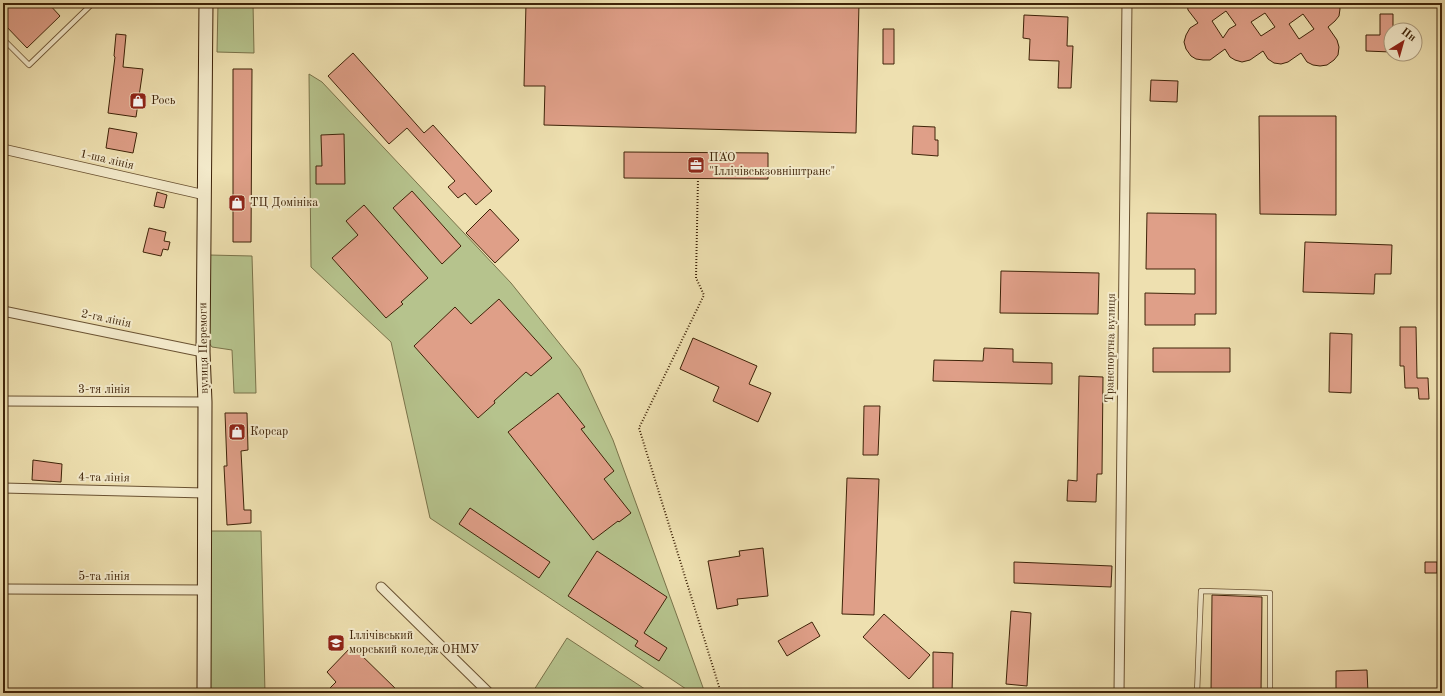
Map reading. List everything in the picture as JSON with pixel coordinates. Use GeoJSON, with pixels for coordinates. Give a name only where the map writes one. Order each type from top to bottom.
{"type":"FeatureCollection","features":[{"type":"Feature","properties":{"kind":"main road","name":"вулиця Перемоги"},"geometry":{"type":"LineString","coordinates":[[204,693],[205,402],[203,352],[206,3]]}},
{"type":"Feature","properties":{"kind":"street","name":"Транспортна вулиця"},"geometry":{"type":"LineString","coordinates":[[1119,693],[1127,3]]}},
{"type":"Feature","properties":{"kind":"street","name":"1-ша лінія"},"geometry":{"type":"LineString","coordinates":[[3,150],[205,194]]}},
{"type":"Feature","properties":{"kind":"street","name":"2-га лінія"},"geometry":{"type":"LineString","coordinates":[[3,310],[203,352]]}},
{"type":"Feature","properties":{"kind":"street","name":"3-тя лінія"},"geometry":{"type":"LineString","coordinates":[[3,401],[205,402]]}},
{"type":"Feature","properties":{"kind":"street","name":"4-та лінія"},"geometry":{"type":"LineString","coordinates":[[3,488],[205,493]]}},
{"type":"Feature","properties":{"kind":"street"},"geometry":{"type":"LineString","coordinates":[[381,587],[489,693]]}},
{"type":"Feature","properties":{"kind":"street","name":"5-та лінія"},"geometry":{"type":"LineString","coordinates":[[3,589],[204,590]]}},
{"type":"Feature","properties":{"kind":"lane"},"geometry":{"type":"LineString","coordinates":[[3,39],[30,65],[93,3]]}},
{"type":"Feature","properties":{"kind":"lane"},"geometry":{"type":"LineString","coordinates":[[1197,693],[1201,591],[1270,593],[1270,693]]}},
{"type":"Feature","properties":{"kind":"path"},"geometry":{"type":"LineString","coordinates":[[698,178],[696,278],[704,295],[638,428],[721,693]]}},
{"type":"Feature","properties":{"kind":"green space"},"geometry":{"type":"Polygon","coordinates":[[[218,3],[253,3],[254,53],[217,52],[218,3]]]}},
{"type":"Feature","properties":{"kind":"green space"},"geometry":{"type":"Polygon","coordinates":[[[309,74],[322,82],[511,283],[580,369],[613,440],[705,693],[692,693],[430,518],[391,342],[311,267],[309,74]]]}},
{"type":"Feature","properties":{"kind":"green space"},"geometry":{"type":"Polygon","coordinates":[[[209,255],[252,256],[256,393],[234,393],[232,350],[212,347],[209,343],[209,255]]]}},
{"type":"Feature","properties":{"kind":"green space"},"geometry":{"type":"Polygon","coordinates":[[[208,531],[261,531],[265,693],[210,693],[208,531]]]}},
{"type":"Feature","properties":{"kind":"green space"},"geometry":{"type":"Polygon","coordinates":[[[567,638],[651,693],[532,693],[567,638]]]}},
{"type":"Feature","properties":{"kind":"building"},"geometry":{"type":"Polygon","coordinates":[[[3,3],[48,3],[60,16],[27,48],[3,23],[3,3]]]}},
{"type":"Feature","properties":{"kind":"building"},"geometry":{"type":"Polygon","coordinates":[[[526,3],[859,3],[856,133],[544,125],[545,86],[524,86],[526,3]]]}},
{"type":"Feature","properties":{"kind":"building"},"geometry":{"type":"Polygon","coordinates":[[[1187,3],[1339,3],[1339,16],[1328,27],[1337,40],[1339,47],[1338,55],[1327,65],[1320,66],[1307,62],[1301,53],[1288,62],[1281,64],[1274,63],[1268,59],[1263,51],[1250,60],[1242,62],[1230,57],[1225,49],[1210,60],[1196,59],[1191,56],[1186,49],[1184,42],[1190,28],[1198,23],[1188,10],[1187,3]],[[1226,11],[1212,21],[1223,38],[1229,29],[1236,25],[1226,11]],[[1265,13],[1251,22],[1261,36],[1275,27],[1265,13]],[[1303,14],[1289,24],[1299,39],[1314,29],[1303,14]]]}},
{"type":"Feature","properties":{"kind":"building"},"geometry":{"type":"Polygon","coordinates":[[[1380,14],[1393,14],[1393,22],[1383,22],[1383,52],[1366,51],[1366,35],[1380,35],[1380,14]]]}},
{"type":"Feature","properties":{"kind":"building"},"geometry":{"type":"Polygon","coordinates":[[[1024,15],[1068,17],[1067,46],[1073,46],[1071,88],[1058,88],[1059,61],[1029,60],[1030,39],[1023,38],[1024,15]]]}},
{"type":"Feature","properties":{"kind":"building"},"geometry":{"type":"Polygon","coordinates":[[[883,29],[894,29],[894,64],[883,64],[883,29]]]}},
{"type":"Feature","properties":{"kind":"building"},"geometry":{"type":"Polygon","coordinates":[[[116,34],[126,35],[123,67],[143,69],[136,117],[108,113],[115,57],[116,34]]]}},
{"type":"Feature","properties":{"kind":"building"},"geometry":{"type":"Polygon","coordinates":[[[353,53],[424,133],[433,125],[492,191],[476,205],[465,193],[458,198],[448,187],[455,181],[407,128],[389,144],[328,76],[353,53]]]}},
{"type":"Feature","properties":{"kind":"building"},"geometry":{"type":"Polygon","coordinates":[[[233,69],[252,69],[251,242],[233,242],[233,69]]]}},
{"type":"Feature","properties":{"kind":"building"},"geometry":{"type":"Polygon","coordinates":[[[1151,80],[1178,81],[1177,102],[1150,101],[1151,80]]]}},
{"type":"Feature","properties":{"kind":"building"},"geometry":{"type":"Polygon","coordinates":[[[1259,116],[1336,116],[1336,215],[1260,214],[1259,116]]]}},
{"type":"Feature","properties":{"kind":"building"},"geometry":{"type":"Polygon","coordinates":[[[913,126],[935,127],[935,140],[938,140],[938,156],[912,154],[913,126]]]}},
{"type":"Feature","properties":{"kind":"building"},"geometry":{"type":"Polygon","coordinates":[[[109,128],[137,133],[133,153],[106,148],[109,128]]]}},
{"type":"Feature","properties":{"kind":"building"},"geometry":{"type":"Polygon","coordinates":[[[344,134],[345,184],[316,184],[316,166],[322,166],[321,135],[344,134]]]}},
{"type":"Feature","properties":{"kind":"building","name":"ПАО \"Іллічівськзовніштранс\""},"geometry":{"type":"Polygon","coordinates":[[[624,152],[768,153],[768,179],[624,178],[624,152]]]}},
{"type":"Feature","properties":{"kind":"building"},"geometry":{"type":"Polygon","coordinates":[[[412,191],[461,246],[442,264],[393,208],[412,191]]]}},
{"type":"Feature","properties":{"kind":"building"},"geometry":{"type":"Polygon","coordinates":[[[157,192],[167,195],[164,208],[154,206],[157,192]]]}},
{"type":"Feature","properties":{"kind":"building"},"geometry":{"type":"Polygon","coordinates":[[[364,205],[428,278],[401,302],[403,304],[386,318],[332,258],[358,235],[346,221],[364,205]]]}},
{"type":"Feature","properties":{"kind":"building"},"geometry":{"type":"Polygon","coordinates":[[[490,209],[519,240],[495,263],[466,233],[490,209]]]}},
{"type":"Feature","properties":{"kind":"building"},"geometry":{"type":"Polygon","coordinates":[[[1147,213],[1216,214],[1216,314],[1195,314],[1195,325],[1145,325],[1145,293],[1195,294],[1195,269],[1146,269],[1147,213]]]}},
{"type":"Feature","properties":{"kind":"building"},"geometry":{"type":"Polygon","coordinates":[[[149,228],[166,232],[164,241],[170,242],[168,250],[163,249],[161,256],[143,252],[149,228]]]}},
{"type":"Feature","properties":{"kind":"building"},"geometry":{"type":"Polygon","coordinates":[[[1305,242],[1392,245],[1391,274],[1375,274],[1374,294],[1303,292],[1305,242]]]}},
{"type":"Feature","properties":{"kind":"building"},"geometry":{"type":"Polygon","coordinates":[[[1001,271],[1099,273],[1098,314],[1000,313],[1001,271]]]}},
{"type":"Feature","properties":{"kind":"building"},"geometry":{"type":"Polygon","coordinates":[[[499,299],[552,358],[531,376],[526,372],[494,401],[495,403],[478,418],[414,346],[455,307],[471,324],[499,299]]]}},
{"type":"Feature","properties":{"kind":"building"},"geometry":{"type":"Polygon","coordinates":[[[1400,327],[1416,327],[1417,378],[1428,378],[1429,399],[1419,399],[1418,388],[1405,388],[1404,366],[1400,366],[1400,327]]]}},
{"type":"Feature","properties":{"kind":"building"},"geometry":{"type":"Polygon","coordinates":[[[1330,333],[1352,334],[1351,393],[1329,392],[1330,333]]]}},
{"type":"Feature","properties":{"kind":"building"},"geometry":{"type":"Polygon","coordinates":[[[693,338],[757,366],[749,384],[771,393],[758,422],[713,401],[719,387],[680,369],[693,338]]]}},
{"type":"Feature","properties":{"kind":"building"},"geometry":{"type":"Polygon","coordinates":[[[984,348],[1013,349],[1013,362],[1052,363],[1052,384],[933,381],[934,360],[983,361],[984,348]]]}},
{"type":"Feature","properties":{"kind":"building"},"geometry":{"type":"Polygon","coordinates":[[[1153,348],[1230,348],[1230,372],[1153,372],[1153,348]]]}},
{"type":"Feature","properties":{"kind":"building"},"geometry":{"type":"Polygon","coordinates":[[[1079,376],[1103,377],[1102,474],[1097,474],[1096,502],[1067,501],[1068,480],[1077,481],[1079,376]]]}},
{"type":"Feature","properties":{"kind":"building"},"geometry":{"type":"Polygon","coordinates":[[[558,393],[585,427],[581,429],[614,471],[604,479],[631,513],[593,540],[508,432],[558,393]]]}},
{"type":"Feature","properties":{"kind":"building"},"geometry":{"type":"Polygon","coordinates":[[[864,406],[880,406],[878,455],[863,455],[864,406]]]}},
{"type":"Feature","properties":{"kind":"building"},"geometry":{"type":"Polygon","coordinates":[[[225,413],[247,413],[248,450],[241,451],[244,510],[251,510],[251,523],[227,525],[224,466],[227,466],[225,413]]]}},
{"type":"Feature","properties":{"kind":"building"},"geometry":{"type":"Polygon","coordinates":[[[33,460],[62,464],[61,482],[32,480],[33,460]]]}},
{"type":"Feature","properties":{"kind":"building"},"geometry":{"type":"Polygon","coordinates":[[[847,478],[879,479],[874,615],[842,614],[847,478]]]}},
{"type":"Feature","properties":{"kind":"building"},"geometry":{"type":"Polygon","coordinates":[[[470,508],[550,562],[539,578],[459,524],[470,508]]]}},
{"type":"Feature","properties":{"kind":"building"},"geometry":{"type":"Polygon","coordinates":[[[763,548],[768,596],[737,599],[738,605],[717,609],[708,561],[740,556],[739,551],[763,548]]]}},
{"type":"Feature","properties":{"kind":"building"},"geometry":{"type":"Polygon","coordinates":[[[597,551],[667,597],[644,633],[667,648],[659,661],[635,646],[638,641],[568,596],[597,551]]]}},
{"type":"Feature","properties":{"kind":"building"},"geometry":{"type":"Polygon","coordinates":[[[1014,562],[1112,566],[1111,587],[1014,583],[1014,562]]]}},
{"type":"Feature","properties":{"kind":"building"},"geometry":{"type":"Polygon","coordinates":[[[1425,562],[1437,562],[1437,573],[1425,573],[1425,562]]]}},
{"type":"Feature","properties":{"kind":"building"},"geometry":{"type":"Polygon","coordinates":[[[1212,595],[1262,597],[1261,693],[1211,693],[1212,595]]]}},
{"type":"Feature","properties":{"kind":"building"},"geometry":{"type":"Polygon","coordinates":[[[1011,611],[1031,613],[1027,686],[1006,684],[1011,611]]]}},
{"type":"Feature","properties":{"kind":"building"},"geometry":{"type":"Polygon","coordinates":[[[884,614],[930,655],[909,679],[863,637],[884,614]]]}},
{"type":"Feature","properties":{"kind":"building"},"geometry":{"type":"Polygon","coordinates":[[[812,622],[820,636],[787,656],[778,641],[812,622]]]}},
{"type":"Feature","properties":{"kind":"building"},"geometry":{"type":"Polygon","coordinates":[[[352,646],[400,693],[325,693],[336,682],[327,672],[352,646]]]}},
{"type":"Feature","properties":{"kind":"building"},"geometry":{"type":"Polygon","coordinates":[[[933,652],[953,653],[952,693],[933,693],[933,652]]]}},
{"type":"Feature","properties":{"kind":"building"},"geometry":{"type":"Polygon","coordinates":[[[1367,670],[1368,693],[1336,693],[1336,671],[1367,670]]]}},
{"type":"Feature","properties":{"kind":"place","name":"Рось"},"geometry":{"type":"Point","coordinates":[138,101]}},
{"type":"Feature","properties":{"kind":"place","name":"ПАО \"Іллічівськзовніштранс\""},"geometry":{"type":"Point","coordinates":[696,165]}},
{"type":"Feature","properties":{"kind":"place","name":"ТЦ Домініка"},"geometry":{"type":"Point","coordinates":[237,203]}},
{"type":"Feature","properties":{"kind":"place","name":"Корсар"},"geometry":{"type":"Point","coordinates":[237,432]}},
{"type":"Feature","properties":{"kind":"place","name":"Іллічівський морський коледж ОНМУ"},"geometry":{"type":"Point","coordinates":[336,643]}}]}
